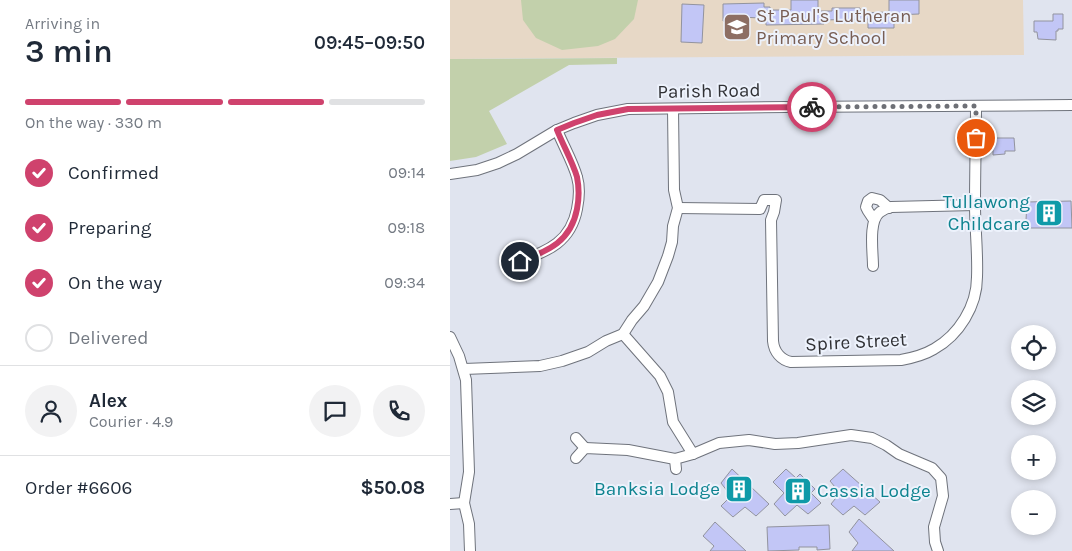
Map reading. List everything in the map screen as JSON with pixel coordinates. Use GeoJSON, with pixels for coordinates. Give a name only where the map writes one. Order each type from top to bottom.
{"type":"FeatureCollection","features":[{"type":"Feature","properties":{"kind":"street","name":"Parish Road"},"geometry":{"type":"LineString","coordinates":[[450,174],[477,170],[498,163],[557,130],[585,118],[628,109],[1072,105]]}},
{"type":"Feature","properties":{"kind":"street","name":"Spire Street"},"geometry":{"type":"LineString","coordinates":[[678,208],[760,209],[764,200],[776,200],[771,220],[773,347],[783,359],[791,362],[901,360],[924,354],[942,344],[958,328],[971,306],[978,279],[975,205],[976,106]]}},
{"type":"Feature","properties":{"kind":"street"},"geometry":{"type":"LineString","coordinates":[[464,369],[540,366],[588,352],[606,341],[623,334],[644,306],[658,282],[668,256],[678,208],[674,190],[673,109]]}},
{"type":"Feature","properties":{"kind":"street"},"geometry":{"type":"LineString","coordinates":[[520,261],[552,248],[567,235],[576,217],[579,200],[577,178],[557,130]]}},
{"type":"Feature","properties":{"kind":"street"},"geometry":{"type":"LineString","coordinates":[[874,220],[866,206],[868,201],[872,198],[880,200],[889,208]]}},
{"type":"Feature","properties":{"kind":"street"},"geometry":{"type":"LineString","coordinates":[[873,266],[872,235],[874,220],[879,212],[889,208],[975,205]]}},
{"type":"Feature","properties":{"kind":"street"},"geometry":{"type":"LineString","coordinates":[[760,209],[771,220]]}},
{"type":"Feature","properties":{"kind":"street"},"geometry":{"type":"LineString","coordinates":[[623,334],[660,376],[668,392],[673,422],[692,454]]}},
{"type":"Feature","properties":{"kind":"street"},"geometry":{"type":"LineString","coordinates":[[450,337],[464,369],[466,380],[469,472],[464,503],[469,524],[470,551]]}},
{"type":"Feature","properties":{"kind":"street"},"geometry":{"type":"LineString","coordinates":[[576,438],[585,448],[628,450],[676,464],[692,454],[719,443],[749,440],[775,444],[798,443],[850,435],[872,438],[899,454],[932,468],[941,478],[943,496],[934,527],[938,551]]}},
{"type":"Feature","properties":{"kind":"street"},"geometry":{"type":"LineString","coordinates":[[576,458],[585,448]]}},
{"type":"Feature","properties":{"kind":"street"},"geometry":{"type":"LineString","coordinates":[[450,504],[464,503]]}},
{"type":"Feature","properties":{"kind":"shaded area","name":"St Paul's Lutheran Primary School"},"geometry":{"type":"Polygon","coordinates":[[[450,0],[1023,0],[1024,55],[450,59],[450,0]]]}},
{"type":"Feature","properties":{"kind":"green space"},"geometry":{"type":"Polygon","coordinates":[[[521,0],[638,0],[634,19],[615,39],[598,46],[562,50],[536,38],[523,20],[521,0]]]}},
{"type":"Feature","properties":{"kind":"green space"},"geometry":{"type":"Polygon","coordinates":[[[617,58],[617,64],[569,65],[489,111],[507,144],[476,157],[450,161],[450,59],[617,58]]]}},
{"type":"Feature","properties":{"kind":"building"},"geometry":{"type":"Polygon","coordinates":[[[791,0],[818,0],[818,11],[832,11],[832,8],[860,8],[860,13],[889,12],[889,0],[919,0],[919,14],[894,15],[894,28],[868,28],[868,19],[823,20],[824,24],[766,25],[766,21],[760,21],[760,18],[741,17],[741,21],[723,21],[723,4],[764,3],[764,7],[770,7],[770,10],[791,10],[791,0]]]}},
{"type":"Feature","properties":{"kind":"building"},"geometry":{"type":"Polygon","coordinates":[[[682,4],[704,5],[702,43],[681,42],[682,4]]]}},
{"type":"Feature","properties":{"kind":"building"},"geometry":{"type":"Polygon","coordinates":[[[1053,14],[1063,14],[1063,29],[1056,31],[1056,40],[1038,39],[1037,32],[1034,32],[1034,21],[1053,21],[1053,14]]]}},
{"type":"Feature","properties":{"kind":"building"},"geometry":{"type":"Polygon","coordinates":[[[993,138],[1014,138],[1015,151],[1005,151],[1005,154],[993,155],[993,138]]]}},
{"type":"Feature","properties":{"kind":"building","name":"Tullawong Childcare"},"geometry":{"type":"Polygon","coordinates":[[[1071,201],[1072,228],[1025,228],[1024,220],[1026,220],[1027,202],[1071,201]]]}},
{"type":"Feature","properties":{"kind":"building","name":"Banksia Lodge"},"geometry":{"type":"Polygon","coordinates":[[[732,469],[769,504],[756,516],[745,507],[733,517],[721,506],[731,496],[721,483],[732,469]]]}},
{"type":"Feature","properties":{"kind":"building","name":"Cassia Lodge"},"geometry":{"type":"Polygon","coordinates":[[[786,469],[796,478],[800,474],[815,489],[811,493],[821,503],[808,514],[797,505],[785,516],[774,504],[784,493],[773,482],[786,469]]]}},
{"type":"Feature","properties":{"kind":"building"},"geometry":{"type":"Polygon","coordinates":[[[843,469],[880,502],[865,515],[854,506],[843,515],[831,504],[840,493],[830,481],[843,469]]]}},
{"type":"Feature","properties":{"kind":"building"},"geometry":{"type":"Polygon","coordinates":[[[859,519],[894,551],[852,551],[858,543],[849,532],[859,519]]]}},
{"type":"Feature","properties":{"kind":"building"},"geometry":{"type":"Polygon","coordinates":[[[715,522],[746,551],[710,551],[714,546],[703,536],[715,522]]]}},
{"type":"Feature","properties":{"kind":"building"},"geometry":{"type":"Polygon","coordinates":[[[829,525],[830,549],[817,550],[817,547],[799,547],[799,550],[768,551],[767,527],[829,525]]]}},
{"type":"Feature","properties":{"kind":"way so far"},"geometry":{"type":"LineString","coordinates":[[812,107],[976,106],[976,138]]}},
{"type":"Feature","properties":{"kind":"place","name":"St Paul's Lutheran Primary School"},"geometry":{"type":"Point","coordinates":[737,27]}},
{"type":"Feature","properties":{"kind":"place","name":"Tullawong Childcare"},"geometry":{"type":"Point","coordinates":[1049,213]}},
{"type":"Feature","properties":{"kind":"place","name":"Banksia Lodge"},"geometry":{"type":"Point","coordinates":[739,489]}},
{"type":"Feature","properties":{"kind":"place","name":"Cassia Lodge"},"geometry":{"type":"Point","coordinates":[798,491]}},
{"type":"Feature","properties":{"kind":"route"},"geometry":{"type":"LineString","coordinates":[[520,261],[552,248],[567,235],[576,217],[579,200],[577,178],[557,130],[597,115],[628,109],[812,107]]}}]}
